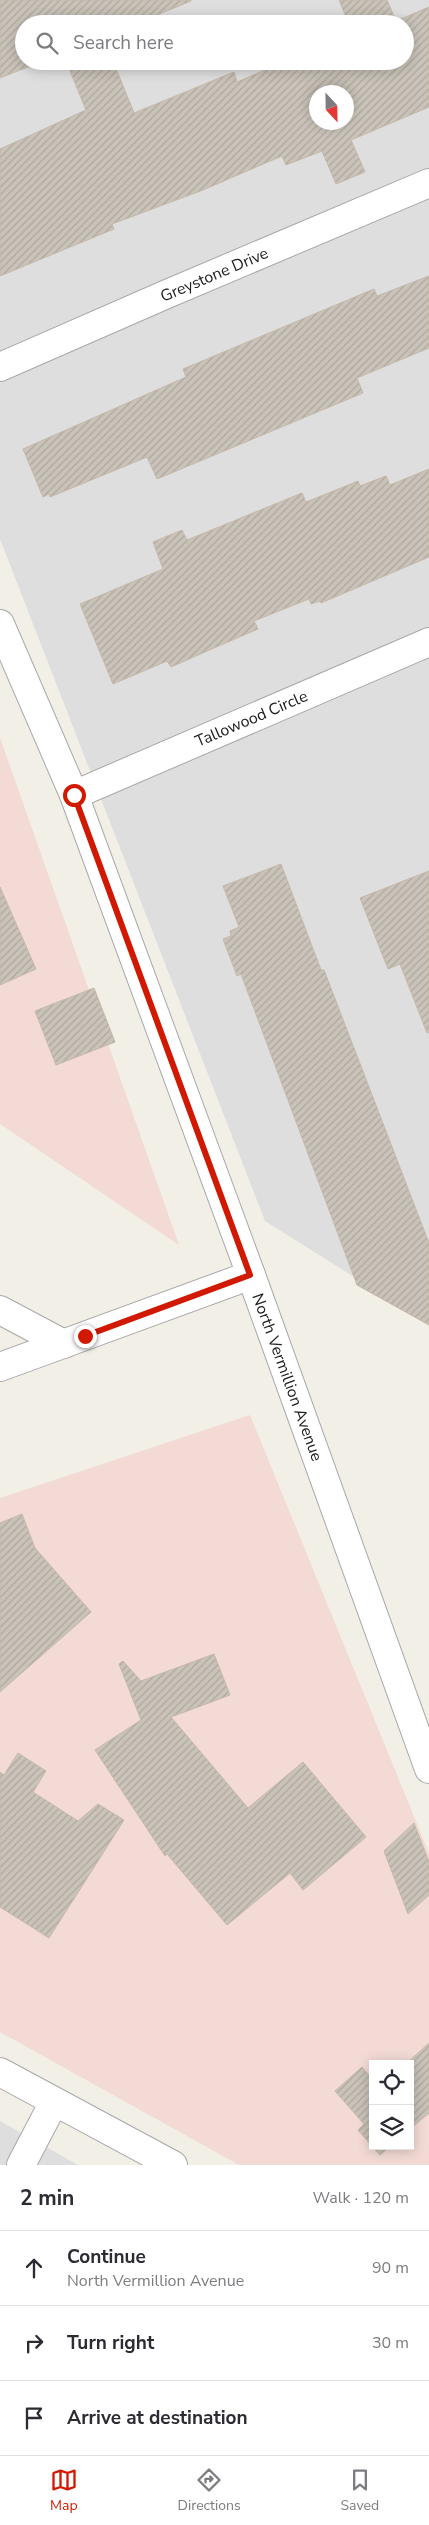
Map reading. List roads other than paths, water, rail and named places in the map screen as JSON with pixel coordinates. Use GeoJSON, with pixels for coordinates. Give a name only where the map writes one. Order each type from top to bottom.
{"type":"FeatureCollection","features":[{"type":"Feature","properties":{"kind":"street","name":"Greystone Drive"},"geometry":{"type":"LineString","coordinates":[[0,368],[166,294],[429,183]]}},
{"type":"Feature","properties":{"kind":"street","name":"North Vermillion Avenue"},"geometry":{"type":"LineString","coordinates":[[0,624],[74,795],[426,1754]]}},
{"type":"Feature","properties":{"kind":"street","name":"Tallowood Circle"},"geometry":{"type":"LineString","coordinates":[[74,795],[429,642]]}},
{"type":"Feature","properties":{"kind":"street"},"geometry":{"type":"LineString","coordinates":[[0,1367],[250,1275]]}},
{"type":"Feature","properties":{"kind":"street"},"geometry":{"type":"LineString","coordinates":[[0,1310],[64,1344]]}},
{"type":"Feature","properties":{"kind":"street"},"geometry":{"type":"LineString","coordinates":[[0,2072],[173,2165]]}},
{"type":"Feature","properties":{"kind":"street"},"geometry":{"type":"LineString","coordinates":[[21,2165],[54,2102]]}}]}
